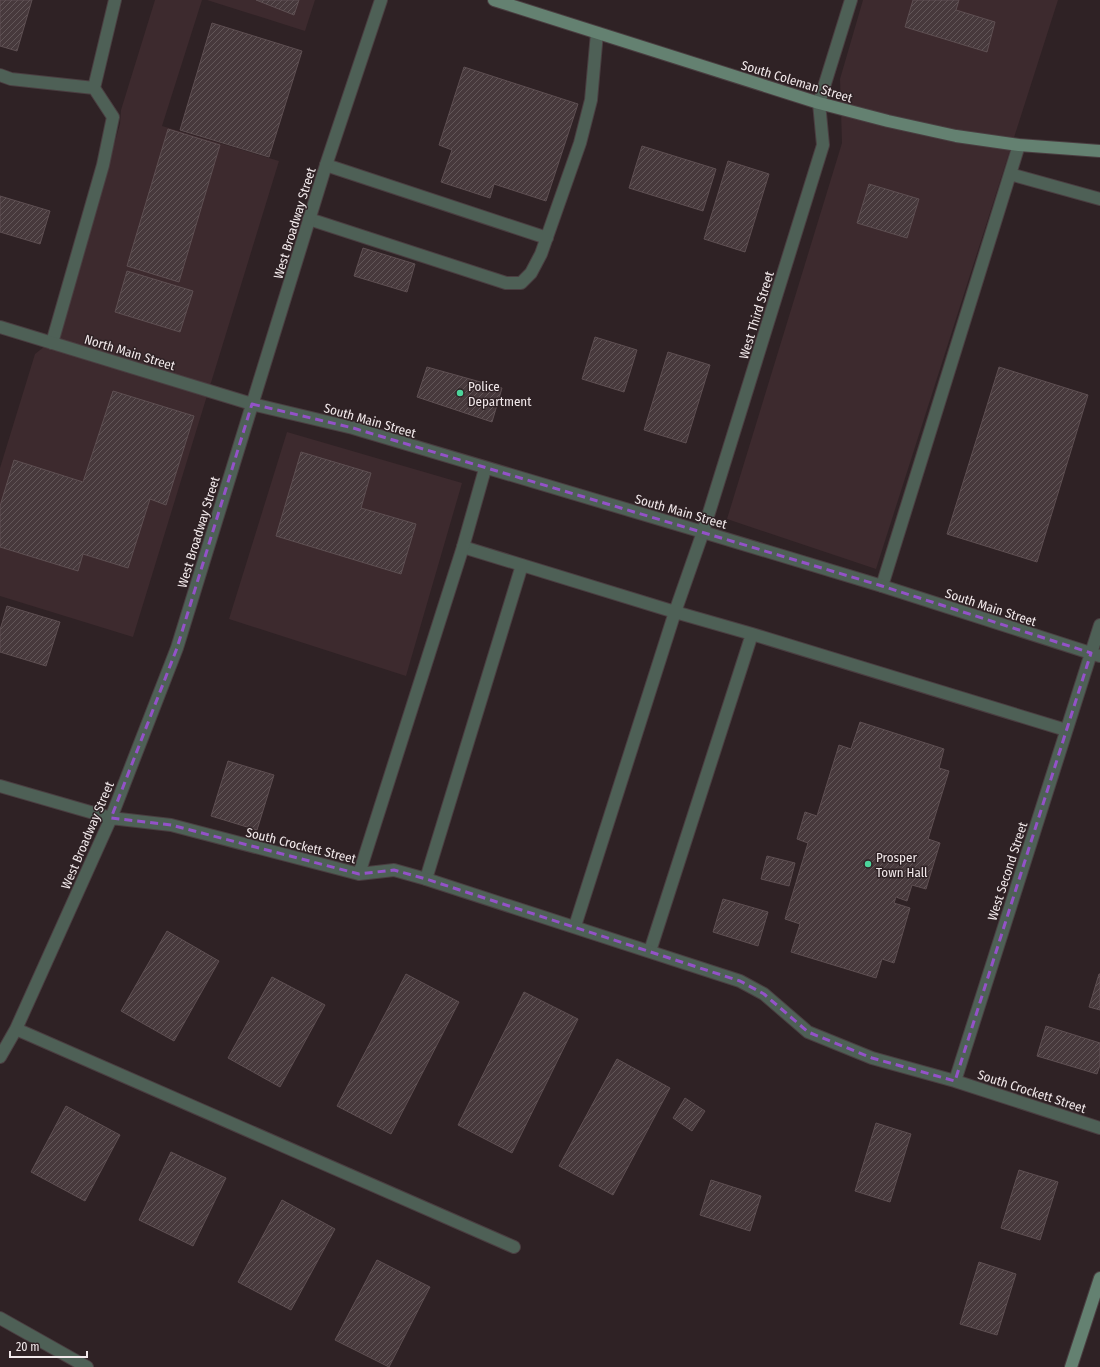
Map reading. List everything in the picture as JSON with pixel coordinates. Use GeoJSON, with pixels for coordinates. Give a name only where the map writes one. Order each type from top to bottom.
{"type":"FeatureCollection","features":[{"type":"Feature","properties":{"kind":"street"},"geometry":{"type":"LineString","coordinates":[[52,343],[103,165],[113,117],[94,88],[115,0]]}},
{"type":"Feature","properties":{"kind":"street","name":"West Broadway Street"},"geometry":{"type":"LineString","coordinates":[[0,1057],[16,1029],[111,818],[177,648],[326,165],[381,0]]}},
{"type":"Feature","properties":{"kind":"street","name":"South Coleman Street"},"geometry":{"type":"LineString","coordinates":[[494,0],[819,103],[956,136],[1019,145],[1100,150]]}},
{"type":"Feature","properties":{"kind":"street"},"geometry":{"type":"LineString","coordinates":[[819,103],[851,0]]}},
{"type":"Feature","properties":{"kind":"street"},"geometry":{"type":"LineString","coordinates":[[310,219],[506,283],[521,283],[531,273],[547,238],[580,144],[591,100],[597,33]]}},
{"type":"Feature","properties":{"kind":"street"},"geometry":{"type":"LineString","coordinates":[[0,76],[11,79],[94,88]]}},
{"type":"Feature","properties":{"kind":"street","name":"West Third Street"},"geometry":{"type":"LineString","coordinates":[[574,926],[675,612],[703,532],[823,145],[819,103]]}},
{"type":"Feature","properties":{"kind":"street"},"geometry":{"type":"LineString","coordinates":[[882,586],[1019,145]]}},
{"type":"Feature","properties":{"kind":"street"},"geometry":{"type":"LineString","coordinates":[[326,165],[547,238]]}},
{"type":"Feature","properties":{"kind":"street"},"geometry":{"type":"LineString","coordinates":[[1010,174],[1100,198]]}},
{"type":"Feature","properties":{"kind":"street","name":"North Main Street"},"geometry":{"type":"LineString","coordinates":[[0,327],[252,404]]}},
{"type":"Feature","properties":{"kind":"street","name":"South Main Street"},"geometry":{"type":"LineString","coordinates":[[252,404],[353,428],[485,469],[703,532],[882,586],[1095,655]]}},
{"type":"Feature","properties":{"kind":"street"},"geometry":{"type":"LineString","coordinates":[[359,874],[463,547],[485,469]]}},
{"type":"Feature","properties":{"kind":"street"},"geometry":{"type":"LineString","coordinates":[[463,547],[1066,730]]}},
{"type":"Feature","properties":{"kind":"street"},"geometry":{"type":"LineString","coordinates":[[426,879],[522,565]]}},
{"type":"Feature","properties":{"kind":"street","name":"West Second Street"},"geometry":{"type":"LineString","coordinates":[[955,1081],[1066,730],[1095,655],[1100,625]]}},
{"type":"Feature","properties":{"kind":"street"},"geometry":{"type":"LineString","coordinates":[[650,951],[752,634]]}},
{"type":"Feature","properties":{"kind":"street","name":"South Crockett Street"},"geometry":{"type":"LineString","coordinates":[[0,786],[111,818],[171,825],[359,874],[394,870],[426,879],[740,981],[764,994],[808,1032],[872,1058],[955,1081],[1100,1128]]}},
{"type":"Feature","properties":{"kind":"street"},"geometry":{"type":"LineString","coordinates":[[16,1029],[514,1247]]}},
{"type":"Feature","properties":{"kind":"street"},"geometry":{"type":"LineString","coordinates":[[1071,1367],[1100,1278]]}},
{"type":"Feature","properties":{"kind":"street"},"geometry":{"type":"LineString","coordinates":[[0,1318],[88,1367]]}},
{"type":"Feature","properties":{"kind":"highlighted area"},"geometry":{"type":"Polygon","coordinates":[[[252,404],[353,428],[882,586],[1091,653],[955,1081],[872,1058],[808,1032],[764,994],[740,981],[426,879],[394,870],[359,874],[171,825],[111,818],[177,648],[252,404]]]}},
{"type":"Feature","properties":{"kind":"shaded area"},"geometry":{"type":"Polygon","coordinates":[[[155,0],[202,0],[162,126],[279,161],[133,637],[0,596],[0,468],[35,354],[59,335],[120,124],[121,110],[155,0]]]}},
{"type":"Feature","properties":{"kind":"shaded area"},"geometry":{"type":"Polygon","coordinates":[[[207,0],[315,0],[305,31],[207,0]]]}},
{"type":"Feature","properties":{"kind":"shaded area"},"geometry":{"type":"Polygon","coordinates":[[[863,0],[1058,0],[876,569],[727,519],[842,143],[840,79],[863,0]]]}},
{"type":"Feature","properties":{"kind":"shaded area"},"geometry":{"type":"Polygon","coordinates":[[[287,432],[462,483],[406,676],[229,619],[287,432]]]}},
{"type":"Feature","properties":{"kind":"building"},"geometry":{"type":"Polygon","coordinates":[[[0,0],[32,0],[17,51],[0,46],[0,0]]]}},
{"type":"Feature","properties":{"kind":"building"},"geometry":{"type":"Polygon","coordinates":[[[256,0],[299,0],[294,15],[256,0]]]}},
{"type":"Feature","properties":{"kind":"building"},"geometry":{"type":"Polygon","coordinates":[[[913,0],[959,0],[956,10],[995,22],[987,52],[905,27],[913,0]]]}},
{"type":"Feature","properties":{"kind":"building"},"geometry":{"type":"Polygon","coordinates":[[[212,23],[302,51],[269,157],[180,130],[212,23]]]}},
{"type":"Feature","properties":{"kind":"building"},"geometry":{"type":"Polygon","coordinates":[[[464,67],[578,104],[546,201],[494,184],[490,198],[441,182],[452,150],[439,145],[464,67]]]}},
{"type":"Feature","properties":{"kind":"building"},"geometry":{"type":"Polygon","coordinates":[[[168,129],[220,145],[179,282],[127,266],[168,129]]]}},
{"type":"Feature","properties":{"kind":"building"},"geometry":{"type":"Polygon","coordinates":[[[642,146],[716,169],[703,211],[629,188],[642,146]]]}},
{"type":"Feature","properties":{"kind":"building"},"geometry":{"type":"Polygon","coordinates":[[[728,161],[769,174],[745,252],[704,239],[728,161]]]}},
{"type":"Feature","properties":{"kind":"building"},"geometry":{"type":"Polygon","coordinates":[[[869,184],[919,199],[907,238],[857,223],[869,184]]]}},
{"type":"Feature","properties":{"kind":"building"},"geometry":{"type":"Polygon","coordinates":[[[0,196],[50,211],[40,244],[0,232],[0,196]]]}},
{"type":"Feature","properties":{"kind":"building"},"geometry":{"type":"Polygon","coordinates":[[[363,248],[415,264],[407,292],[354,276],[363,248]]]}},
{"type":"Feature","properties":{"kind":"building"},"geometry":{"type":"Polygon","coordinates":[[[127,271],[193,291],[180,332],[115,312],[127,271]]]}},
{"type":"Feature","properties":{"kind":"building"},"geometry":{"type":"Polygon","coordinates":[[[595,337],[637,350],[624,392],[582,379],[595,337]]]}},
{"type":"Feature","properties":{"kind":"building"},"geometry":{"type":"Polygon","coordinates":[[[668,352],[710,365],[686,443],[644,430],[668,352]]]}},
{"type":"Feature","properties":{"kind":"building","name":"Police Department"},"geometry":{"type":"Polygon","coordinates":[[[427,367],[502,388],[492,422],[417,397],[427,367]]]}},
{"type":"Feature","properties":{"kind":"building"},"geometry":{"type":"Polygon","coordinates":[[[999,367],[1088,395],[1037,562],[947,534],[999,367]]]}},
{"type":"Feature","properties":{"kind":"building"},"geometry":{"type":"Polygon","coordinates":[[[113,391],[194,416],[166,505],[150,499],[128,568],[83,554],[78,571],[0,547],[0,506],[14,460],[83,482],[113,391]]]}},
{"type":"Feature","properties":{"kind":"building"},"geometry":{"type":"Polygon","coordinates":[[[301,452],[371,473],[361,508],[416,524],[401,574],[276,536],[301,452]]]}},
{"type":"Feature","properties":{"kind":"building"},"geometry":{"type":"Polygon","coordinates":[[[7,606],[60,622],[46,666],[0,652],[0,630],[7,606]]]}},
{"type":"Feature","properties":{"kind":"building","name":"Prosper Town Hall"},"geometry":{"type":"Polygon","coordinates":[[[860,722],[944,749],[939,768],[949,771],[928,839],[940,843],[926,889],[912,885],[907,901],[896,897],[894,903],[910,908],[894,963],[882,959],[876,978],[791,952],[800,924],[785,919],[808,843],[797,839],[805,812],[817,816],[839,745],[851,749],[860,722]]]}},
{"type":"Feature","properties":{"kind":"building"},"geometry":{"type":"Polygon","coordinates":[[[228,761],[274,775],[257,830],[211,816],[228,761]]]}},
{"type":"Feature","properties":{"kind":"building"},"geometry":{"type":"Polygon","coordinates":[[[767,856],[795,863],[789,886],[761,879],[767,856]]]}},
{"type":"Feature","properties":{"kind":"building"},"geometry":{"type":"Polygon","coordinates":[[[723,899],[768,912],[758,946],[713,932],[723,899]]]}},
{"type":"Feature","properties":{"kind":"building"},"geometry":{"type":"Polygon","coordinates":[[[167,931],[219,961],[174,1041],[121,1011],[167,931]]]}},
{"type":"Feature","properties":{"kind":"building"},"geometry":{"type":"Polygon","coordinates":[[[406,974],[459,1002],[391,1134],[337,1106],[406,974]]]}},
{"type":"Feature","properties":{"kind":"building"},"geometry":{"type":"Polygon","coordinates":[[[1100,974],[1100,1010],[1089,1007],[1100,974]]]}},
{"type":"Feature","properties":{"kind":"building"},"geometry":{"type":"Polygon","coordinates":[[[272,977],[325,1005],[280,1087],[228,1058],[272,977]]]}},
{"type":"Feature","properties":{"kind":"building"},"geometry":{"type":"Polygon","coordinates":[[[524,992],[578,1019],[512,1153],[458,1125],[524,992]]]}},
{"type":"Feature","properties":{"kind":"building"},"geometry":{"type":"Polygon","coordinates":[[[1046,1026],[1100,1043],[1100,1065],[1097,1074],[1037,1056],[1046,1026]]]}},
{"type":"Feature","properties":{"kind":"building"},"geometry":{"type":"Polygon","coordinates":[[[617,1059],[670,1088],[613,1195],[559,1166],[617,1059]]]}},
{"type":"Feature","properties":{"kind":"building"},"geometry":{"type":"Polygon","coordinates":[[[685,1098],[705,1111],[692,1131],[673,1118],[685,1098]]]}},
{"type":"Feature","properties":{"kind":"building"},"geometry":{"type":"Polygon","coordinates":[[[66,1106],[120,1135],[85,1201],[31,1172],[66,1106]]]}},
{"type":"Feature","properties":{"kind":"building"},"geometry":{"type":"Polygon","coordinates":[[[876,1123],[911,1134],[890,1202],[855,1191],[876,1123]]]}},
{"type":"Feature","properties":{"kind":"building"},"geometry":{"type":"Polygon","coordinates":[[[171,1152],[226,1178],[193,1246],[139,1220],[171,1152]]]}},
{"type":"Feature","properties":{"kind":"building"},"geometry":{"type":"Polygon","coordinates":[[[1019,1170],[1058,1182],[1040,1240],[1001,1228],[1019,1170]]]}},
{"type":"Feature","properties":{"kind":"building"},"geometry":{"type":"Polygon","coordinates":[[[711,1180],[761,1196],[750,1231],[700,1215],[711,1180]]]}},
{"type":"Feature","properties":{"kind":"building"},"geometry":{"type":"Polygon","coordinates":[[[282,1200],[335,1229],[291,1310],[238,1282],[282,1200]]]}},
{"type":"Feature","properties":{"kind":"building"},"geometry":{"type":"Polygon","coordinates":[[[377,1260],[430,1287],[389,1367],[335,1340],[377,1260]]]}},
{"type":"Feature","properties":{"kind":"building"},"geometry":{"type":"Polygon","coordinates":[[[979,1262],[1016,1274],[997,1335],[960,1324],[979,1262]]]}},
{"type":"Feature","properties":{"kind":"place","name":"Police Department"},"geometry":{"type":"Point","coordinates":[460,393]}},
{"type":"Feature","properties":{"kind":"place","name":"Prosper Town Hall"},"geometry":{"type":"Point","coordinates":[868,864]}}]}
